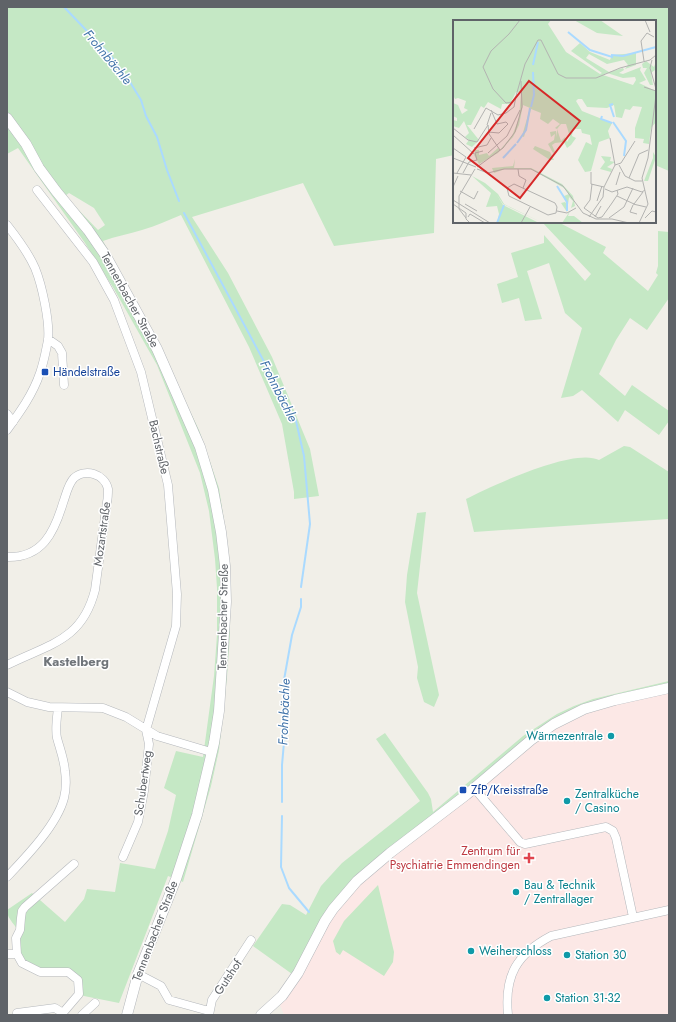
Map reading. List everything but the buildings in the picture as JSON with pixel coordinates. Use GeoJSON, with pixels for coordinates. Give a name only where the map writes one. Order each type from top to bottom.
{"type":"FeatureCollection","features":[{"type":"Feature","properties":{"kind":"street","name":"Tennenbacher Straße"},"geometry":{"type":"LineString","coordinates":[[7,118],[26,144],[39,168],[88,230],[106,256],[156,349],[190,423],[208,471],[221,532],[225,566],[226,602],[219,712],[203,792],[184,855],[138,974],[127,1015]]}},
{"type":"Feature","properties":{"kind":"street","name":"Bachstraße"},"geometry":{"type":"LineString","coordinates":[[37,190],[93,262],[114,300],[141,372],[168,485],[177,594],[176,626],[146,730]]}},
{"type":"Feature","properties":{"kind":"street"},"geometry":{"type":"LineString","coordinates":[[7,225],[28,254],[36,269],[42,288],[48,339],[35,386],[7,430]]}},
{"type":"Feature","properties":{"kind":"street"},"geometry":{"type":"LineString","coordinates":[[48,339],[58,346],[62,353],[64,385]]}},
{"type":"Feature","properties":{"kind":"street"},"geometry":{"type":"LineString","coordinates":[[7,414],[13,422]]}},
{"type":"Feature","properties":{"kind":"street","name":"Mozartstraße"},"geometry":{"type":"LineString","coordinates":[[7,557],[18,558],[29,555],[38,549],[52,534],[60,515],[70,483],[75,477],[87,473],[94,474],[104,480],[108,489],[108,502],[94,590],[91,604],[86,614],[79,625],[69,634],[55,643],[7,665]]}},
{"type":"Feature","properties":{"kind":"street"},"geometry":{"type":"LineString","coordinates":[[261,1015],[282,996],[298,973],[329,915],[357,881],[390,853],[474,788],[531,740],[565,718],[584,709],[615,700],[669,688]]}},
{"type":"Feature","properties":{"kind":"street"},"geometry":{"type":"LineString","coordinates":[[7,692],[27,702],[39,705],[58,708],[103,708],[126,717],[157,736],[211,752]]}},
{"type":"Feature","properties":{"kind":"street"},"geometry":{"type":"LineString","coordinates":[[7,877],[25,858],[55,819],[64,798],[66,773],[63,755],[57,737],[56,723],[58,708]]}},
{"type":"Feature","properties":{"kind":"street","name":"Schubertweg"},"geometry":{"type":"LineString","coordinates":[[123,857],[138,822],[144,791],[148,744],[146,730]]}},
{"type":"Feature","properties":{"kind":"street"},"geometry":{"type":"LineString","coordinates":[[474,788],[520,842],[525,844],[606,827],[610,828],[616,838],[633,917]]}},
{"type":"Feature","properties":{"kind":"street"},"geometry":{"type":"LineString","coordinates":[[17,1013],[55,1008],[62,1014],[79,994],[78,980],[68,972],[40,972],[22,963],[18,954],[16,938],[20,930],[22,911],[25,906],[74,864]]}},
{"type":"Feature","properties":{"kind":"street"},"geometry":{"type":"LineString","coordinates":[[508,1015],[507,995],[510,980],[522,957],[536,944],[551,936],[669,910]]}},
{"type":"Feature","properties":{"kind":"street","name":"Gutshof"},"geometry":{"type":"LineString","coordinates":[[209,1013],[212,1000],[251,940]]}},
{"type":"Feature","properties":{"kind":"street"},"geometry":{"type":"LineString","coordinates":[[7,954],[18,954]]}},
{"type":"Feature","properties":{"kind":"street"},"geometry":{"type":"LineString","coordinates":[[138,974],[161,986],[169,1000],[209,1013]]}},
{"type":"Feature","properties":{"kind":"street"},"geometry":{"type":"LineString","coordinates":[[82,1015],[95,1003]]}},
{"type":"Feature","properties":{"kind":"shaded area","name":"Zentrum für Psychiatrie Emmendingen"},"geometry":{"type":"Polygon","coordinates":[[[669,691],[669,1015],[284,1015],[280,1005],[302,974],[336,911],[365,879],[544,733],[578,713],[669,691]]]}},
{"type":"Feature","properties":{"kind":"green space"},"geometry":{"type":"Polygon","coordinates":[[[7,7],[669,7],[669,171],[656,165],[656,20],[453,20],[453,155],[436,159],[434,233],[334,246],[303,183],[192,217],[228,273],[272,357],[310,449],[319,496],[294,499],[282,424],[249,347],[181,215],[157,225],[103,241],[141,310],[199,430],[219,488],[229,562],[230,635],[227,677],[219,750],[211,786],[183,882],[168,876],[119,1003],[79,995],[80,989],[69,972],[39,970],[25,964],[21,960],[18,953],[18,931],[7,914],[7,910],[32,893],[65,922],[84,899],[87,889],[115,892],[120,863],[155,869],[168,831],[176,795],[164,788],[176,751],[203,757],[214,676],[217,635],[217,588],[215,559],[209,511],[200,473],[157,365],[114,289],[85,243],[18,148],[7,154],[7,7]],[[69,193],[65,196],[98,230],[105,225],[94,208],[69,193]]]}},
{"type":"Feature","properties":{"kind":"green space"},"geometry":{"type":"Polygon","coordinates":[[[543,223],[560,223],[606,247],[603,253],[648,291],[658,275],[656,273],[658,266],[658,231],[669,232],[669,298],[647,330],[630,318],[616,340],[599,374],[625,396],[632,385],[669,411],[669,421],[659,435],[625,410],[618,422],[582,390],[573,396],[561,398],[582,328],[565,313],[549,263],[527,271],[542,319],[525,321],[519,298],[502,303],[497,284],[518,277],[511,253],[544,243],[544,235],[585,281],[591,274],[543,223]]]}},
{"type":"Feature","properties":{"kind":"green space"},"geometry":{"type":"Polygon","coordinates":[[[624,446],[630,447],[669,472],[669,519],[474,532],[466,499],[513,478],[553,463],[587,457],[599,460],[624,446]]]}},
{"type":"Feature","properties":{"kind":"green space"},"geometry":{"type":"Polygon","coordinates":[[[426,512],[417,593],[439,695],[434,707],[424,702],[417,678],[418,667],[405,602],[407,575],[417,513],[426,512]]]}},
{"type":"Feature","properties":{"kind":"green space"},"geometry":{"type":"Polygon","coordinates":[[[669,681],[669,691],[578,713],[544,733],[365,879],[336,911],[299,979],[253,946],[282,904],[290,905],[306,915],[321,886],[342,863],[420,801],[376,739],[385,733],[428,793],[431,799],[433,812],[523,736],[557,714],[593,699],[669,681]]]}},
{"type":"Feature","properties":{"kind":"green space"},"geometry":{"type":"Polygon","coordinates":[[[378,885],[394,952],[393,962],[384,976],[343,950],[340,955],[336,952],[333,941],[344,921],[378,885]]]}},
{"type":"Feature","properties":{"kind":"waterway","name":"Frohnbächle"},"geometry":{"type":"LineString","coordinates":[[64,7],[111,56],[141,100],[146,116],[157,137],[167,170],[179,201]]}},
{"type":"Feature","properties":{"kind":"waterway","name":"Frohnbächle"},"geometry":{"type":"LineString","coordinates":[[184,213],[296,421],[304,456],[310,524],[301,587]]}},
{"type":"Feature","properties":{"kind":"waterway","name":"Frohnbächle"},"geometry":{"type":"LineString","coordinates":[[282,802],[282,765],[285,731],[284,680],[292,635],[301,607],[301,599]]}},
{"type":"Feature","properties":{"kind":"waterway","name":"Frohnbächle"},"geometry":{"type":"LineString","coordinates":[[282,816],[281,867],[289,888],[309,912]]}},
{"type":"Feature","properties":{"kind":"place","name":"Händelstraße"},"geometry":{"type":"Point","coordinates":[45,372]}},
{"type":"Feature","properties":{"kind":"place","name":"Wärmezentrale"},"geometry":{"type":"Point","coordinates":[611,736]}},
{"type":"Feature","properties":{"kind":"place","name":"ZfP/Kreisstraße"},"geometry":{"type":"Point","coordinates":[463,790]}},
{"type":"Feature","properties":{"kind":"place","name":"Zentralküche / Casino"},"geometry":{"type":"Point","coordinates":[567,801]}},
{"type":"Feature","properties":{"kind":"place","name":"Zentrum für Psychiatrie Emmendingen"},"geometry":{"type":"Point","coordinates":[529,858]}},
{"type":"Feature","properties":{"kind":"place","name":"Bau & Technik / Zentrallager"},"geometry":{"type":"Point","coordinates":[516,892]}},
{"type":"Feature","properties":{"kind":"place","name":"Weiherschloss"},"geometry":{"type":"Point","coordinates":[471,951]}},
{"type":"Feature","properties":{"kind":"place","name":"Station 30"},"geometry":{"type":"Point","coordinates":[567,955]}},
{"type":"Feature","properties":{"kind":"place","name":"Station 31-32"},"geometry":{"type":"Point","coordinates":[547,998]}},
{"type":"Feature","properties":{"kind":"district","name":"Kastelberg"},"geometry":{"type":"Point","coordinates":[76,661]}}]}
